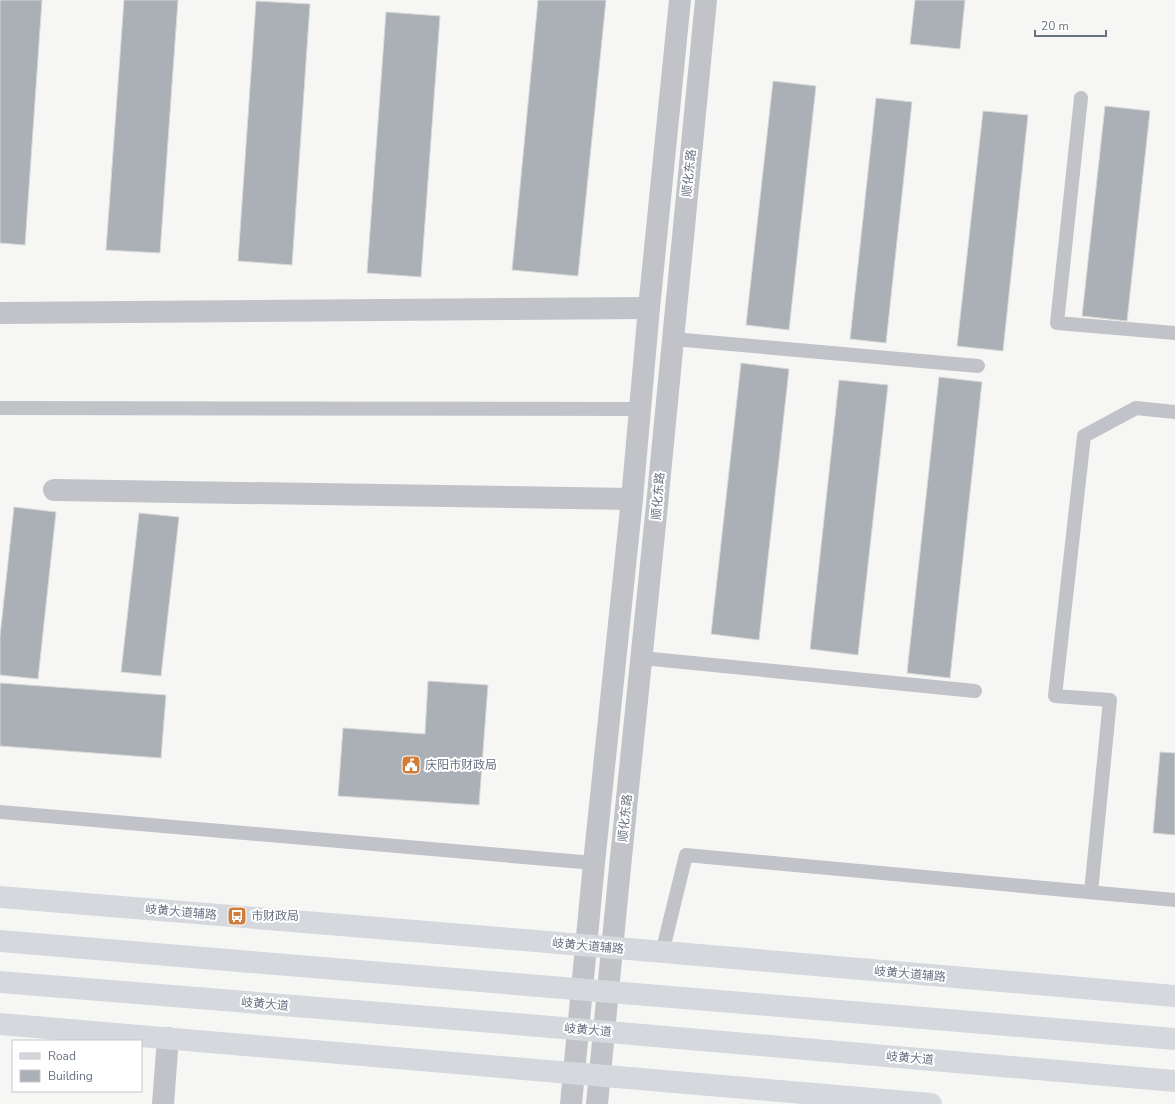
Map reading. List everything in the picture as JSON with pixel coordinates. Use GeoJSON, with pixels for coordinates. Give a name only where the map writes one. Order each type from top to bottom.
{"type":"FeatureCollection","features":[{"type":"Feature","properties":{"kind":"main road","name":"岐黄大道辅路"},"geometry":{"type":"LineString","coordinates":[[0,897],[1175,996]]}},
{"type":"Feature","properties":{"kind":"main road"},"geometry":{"type":"LineString","coordinates":[[0,941],[1175,1039]]}},
{"type":"Feature","properties":{"kind":"main road","name":"岐黄大道"},"geometry":{"type":"LineString","coordinates":[[0,982],[1175,1081]]}},
{"type":"Feature","properties":{"kind":"main road"},"geometry":{"type":"LineString","coordinates":[[0,1024],[931,1104]]}},
{"type":"Feature","properties":{"kind":"street","name":"顺化东路"},"geometry":{"type":"LineString","coordinates":[[571,1104],[594,863],[641,409],[680,0]]}},
{"type":"Feature","properties":{"kind":"street","name":"顺化东路"},"geometry":{"type":"LineString","coordinates":[[598,1104],[612,948],[642,658],[706,0]]}},
{"type":"Feature","properties":{"kind":"street"},"geometry":{"type":"LineString","coordinates":[[0,313],[650,308]]}},
{"type":"Feature","properties":{"kind":"street"},"geometry":{"type":"LineString","coordinates":[[54,490],[632,499]]}},
{"type":"Feature","properties":{"kind":"street"},"geometry":{"type":"LineString","coordinates":[[163,1104],[168,1038]]}},
{"type":"Feature","properties":{"kind":"lane"},"geometry":{"type":"LineString","coordinates":[[1081,98],[1057,323],[1175,333]]}},
{"type":"Feature","properties":{"kind":"lane"},"geometry":{"type":"LineString","coordinates":[[673,339],[978,366]]}},
{"type":"Feature","properties":{"kind":"lane"},"geometry":{"type":"LineString","coordinates":[[0,408],[641,409]]}},
{"type":"Feature","properties":{"kind":"lane"},"geometry":{"type":"LineString","coordinates":[[1091,892],[1110,700],[1055,696],[1084,436],[1136,408],[1175,412]]}},
{"type":"Feature","properties":{"kind":"lane"},"geometry":{"type":"LineString","coordinates":[[642,658],[976,691]]}},
{"type":"Feature","properties":{"kind":"lane"},"geometry":{"type":"LineString","coordinates":[[0,812],[594,863]]}},
{"type":"Feature","properties":{"kind":"lane"},"geometry":{"type":"LineString","coordinates":[[662,953],[686,854],[1175,900]]}},
{"type":"Feature","properties":{"kind":"building"},"geometry":{"type":"Polygon","coordinates":[[[0,0],[42,0],[25,245],[0,243],[0,0]]]}},
{"type":"Feature","properties":{"kind":"building"},"geometry":{"type":"Polygon","coordinates":[[[124,0],[178,0],[160,253],[106,250],[124,0]]]}},
{"type":"Feature","properties":{"kind":"building"},"geometry":{"type":"Polygon","coordinates":[[[538,0],[606,0],[578,276],[512,270],[538,0]]]}},
{"type":"Feature","properties":{"kind":"building"},"geometry":{"type":"Polygon","coordinates":[[[915,0],[965,0],[960,49],[910,44],[915,0]]]}},
{"type":"Feature","properties":{"kind":"building"},"geometry":{"type":"Polygon","coordinates":[[[256,1],[310,4],[292,265],[238,261],[256,1]]]}},
{"type":"Feature","properties":{"kind":"building"},"geometry":{"type":"Polygon","coordinates":[[[386,12],[440,16],[421,277],[367,273],[386,12]]]}},
{"type":"Feature","properties":{"kind":"building"},"geometry":{"type":"Polygon","coordinates":[[[773,81],[816,86],[789,330],[746,325],[773,81]]]}},
{"type":"Feature","properties":{"kind":"building"},"geometry":{"type":"Polygon","coordinates":[[[876,98],[912,102],[886,343],[850,339],[876,98]]]}},
{"type":"Feature","properties":{"kind":"building"},"geometry":{"type":"Polygon","coordinates":[[[1105,106],[1150,111],[1127,321],[1082,316],[1105,106]]]}},
{"type":"Feature","properties":{"kind":"building"},"geometry":{"type":"Polygon","coordinates":[[[983,111],[1028,115],[1003,351],[957,346],[983,111]]]}},
{"type":"Feature","properties":{"kind":"building"},"geometry":{"type":"Polygon","coordinates":[[[741,363],[789,369],[759,640],[711,634],[741,363]]]}},
{"type":"Feature","properties":{"kind":"building"},"geometry":{"type":"Polygon","coordinates":[[[939,377],[982,382],[950,678],[907,673],[939,377]]]}},
{"type":"Feature","properties":{"kind":"building"},"geometry":{"type":"Polygon","coordinates":[[[839,380],[888,385],[858,655],[810,649],[839,380]]]}},
{"type":"Feature","properties":{"kind":"building"},"geometry":{"type":"Polygon","coordinates":[[[14,507],[56,512],[38,679],[0,675],[0,636],[14,507]]]}},
{"type":"Feature","properties":{"kind":"building"},"geometry":{"type":"Polygon","coordinates":[[[139,513],[179,517],[161,676],[121,672],[139,513]]]}},
{"type":"Feature","properties":{"kind":"building","name":"庆阳市财政局"},"geometry":{"type":"Polygon","coordinates":[[[428,681],[488,685],[479,805],[338,796],[343,728],[425,734],[428,681]]]}},
{"type":"Feature","properties":{"kind":"building"},"geometry":{"type":"Polygon","coordinates":[[[0,683],[166,695],[161,758],[0,746],[0,683]]]}},
{"type":"Feature","properties":{"kind":"building"},"geometry":{"type":"Polygon","coordinates":[[[1160,752],[1175,753],[1175,835],[1153,833],[1160,752]]]}},
{"type":"Feature","properties":{"kind":"place","name":"庆阳市财政局"},"geometry":{"type":"Point","coordinates":[411,765]}},
{"type":"Feature","properties":{"kind":"place","name":"市财政局"},"geometry":{"type":"Point","coordinates":[237,916]}}]}
